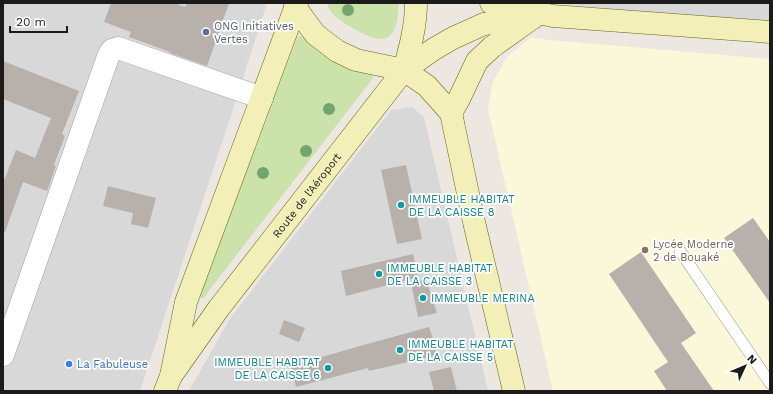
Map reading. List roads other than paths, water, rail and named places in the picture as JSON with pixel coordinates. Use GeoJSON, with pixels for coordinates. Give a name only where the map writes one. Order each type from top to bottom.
{"type":"FeatureCollection","features":[{"type":"Feature","properties":{"kind":"main road","name":"Route de l'Aéroport"},"geometry":{"type":"LineString","coordinates":[[168,384],[219,308],[404,70],[413,37],[416,18],[416,3]]}},
{"type":"Feature","properties":{"kind":"main road"},"geometry":{"type":"LineString","coordinates":[[491,3],[770,32]]}},
{"type":"Feature","properties":{"kind":"main road","name":"Route de l'Aéroport"},"geometry":{"type":"LineString","coordinates":[[168,384],[186,302],[296,5]]}},
{"type":"Feature","properties":{"kind":"main road"},"geometry":{"type":"LineString","coordinates":[[296,5],[315,34],[337,51],[356,60],[404,70],[427,86],[451,113],[474,222],[514,391]]}},
{"type":"Feature","properties":{"kind":"main road"},"geometry":{"type":"LineString","coordinates":[[451,113],[477,61],[492,47],[532,18],[554,9]]}},
{"type":"Feature","properties":{"kind":"main road"},"geometry":{"type":"LineString","coordinates":[[404,70],[453,38],[484,24],[532,18]]}},
{"type":"Feature","properties":{"kind":"street"},"geometry":{"type":"LineString","coordinates":[[4,348],[106,62],[112,50],[118,48],[262,98]]}},
{"type":"Feature","properties":{"kind":"lane"},"geometry":{"type":"LineString","coordinates":[[680,251],[770,383]]}},
{"type":"Feature","properties":{"kind":"place","name":"ONG Initiatives Vertes"},"geometry":{"type":"Point","coordinates":[206,32]}},
{"type":"Feature","properties":{"kind":"place","name":"IMMEUBLE HABITAT DE LA CAISSE 8"},"geometry":{"type":"Point","coordinates":[401,205]}},
{"type":"Feature","properties":{"kind":"place","name":"Lycée Moderne 2 de Bouaké"},"geometry":{"type":"Point","coordinates":[645,250]}},
{"type":"Feature","properties":{"kind":"place","name":"IMMEUBLE HABITAT DE LA CAISSE 3"},"geometry":{"type":"Point","coordinates":[379,274]}},
{"type":"Feature","properties":{"kind":"place","name":"IMMEUBLE MERINA"},"geometry":{"type":"Point","coordinates":[423,298]}},
{"type":"Feature","properties":{"kind":"place","name":"IMMEUBLE HABITAT DE LA CAISSE 5"},"geometry":{"type":"Point","coordinates":[400,350]}},
{"type":"Feature","properties":{"kind":"place","name":"La Fabuleuse"},"geometry":{"type":"Point","coordinates":[69,364]}},
{"type":"Feature","properties":{"kind":"place","name":"IMMEUBLE HABITAT DE LA CAISSE 6"},"geometry":{"type":"Point","coordinates":[328,368]}}]}
